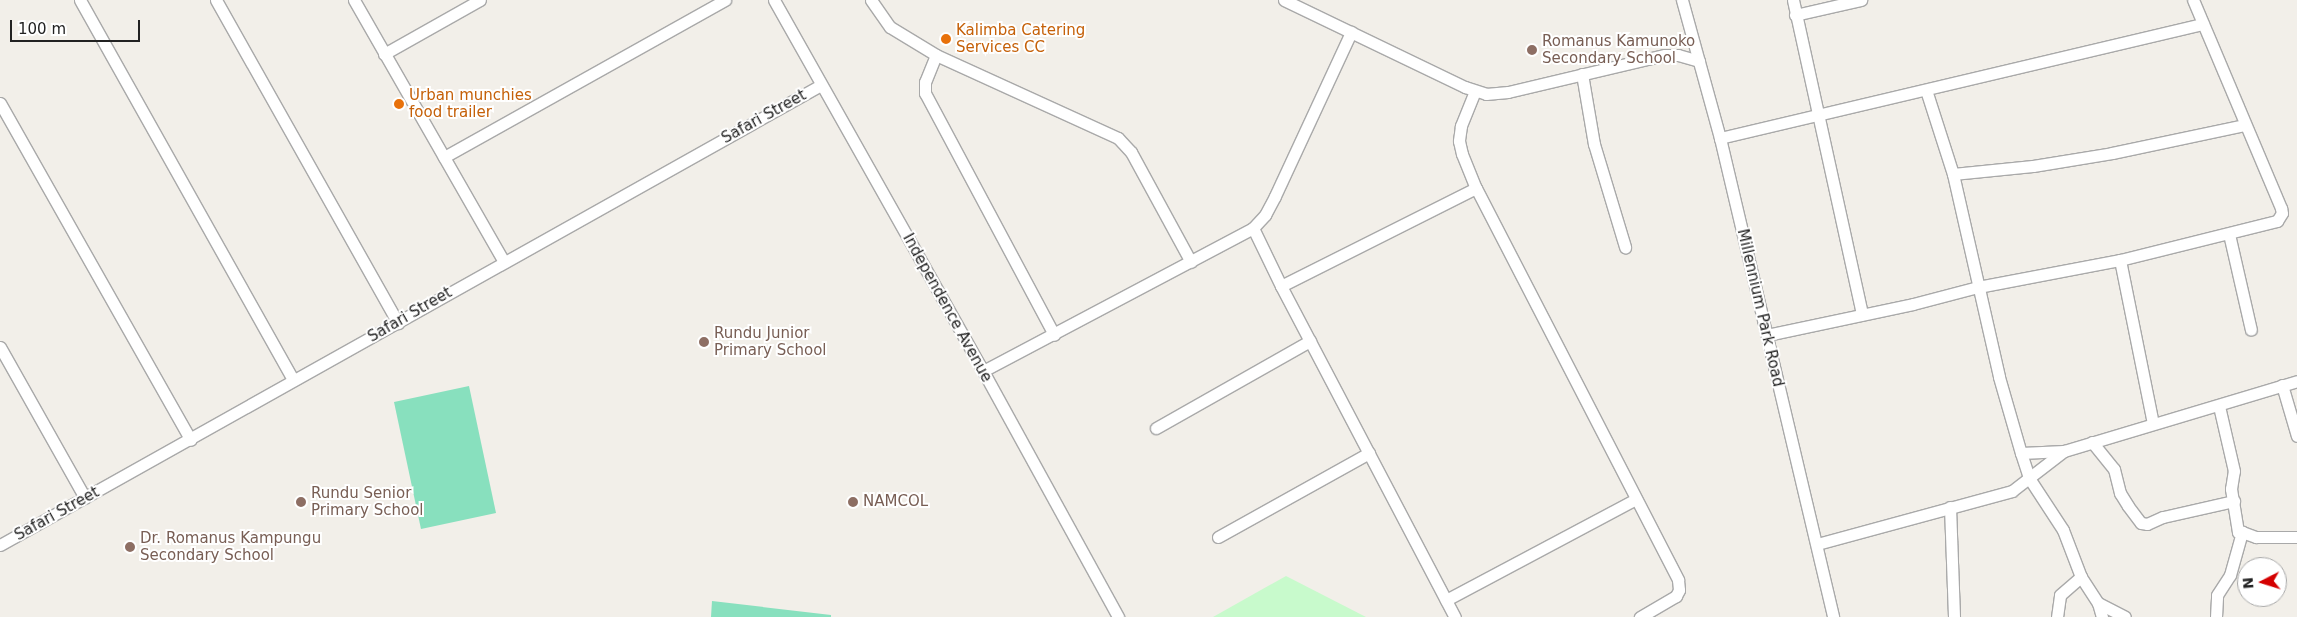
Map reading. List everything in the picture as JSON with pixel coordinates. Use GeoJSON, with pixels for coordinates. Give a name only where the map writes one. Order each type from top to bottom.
{"type":"FeatureCollection","features":[{"type":"Feature","properties":{"kind":"street"},"geometry":{"type":"LineString","coordinates":[[80,0],[293,380]]}},
{"type":"Feature","properties":{"kind":"street"},"geometry":{"type":"LineString","coordinates":[[216,0],[398,323]]}},
{"type":"Feature","properties":{"kind":"street"},"geometry":{"type":"LineString","coordinates":[[354,0],[504,262]]}},
{"type":"Feature","properties":{"kind":"street"},"geometry":{"type":"LineString","coordinates":[[384,54],[480,0]]}},
{"type":"Feature","properties":{"kind":"street"},"geometry":{"type":"LineString","coordinates":[[444,157],[725,0]]}},
{"type":"Feature","properties":{"kind":"street","name":"Independence Avenue"},"geometry":{"type":"LineString","coordinates":[[774,0],[983,371],[1118,617]]}},
{"type":"Feature","properties":{"kind":"street"},"geometry":{"type":"LineString","coordinates":[[871,0],[890,26],[936,55],[1118,138],[1131,152],[1191,262]]}},
{"type":"Feature","properties":{"kind":"street"},"geometry":{"type":"LineString","coordinates":[[1284,0],[1475,91],[1497,93],[1665,55],[1678,55],[1699,61]]}},
{"type":"Feature","properties":{"kind":"street","name":"Millennium Park Road"},"geometry":{"type":"LineString","coordinates":[[1682,0],[1720,138],[1833,617]]}},
{"type":"Feature","properties":{"kind":"street"},"geometry":{"type":"LineString","coordinates":[[1793,0],[1862,315]]}},
{"type":"Feature","properties":{"kind":"street"},"geometry":{"type":"LineString","coordinates":[[1795,15],[1861,0]]}},
{"type":"Feature","properties":{"kind":"street"},"geometry":{"type":"LineString","coordinates":[[1767,336],[1978,287],[2120,260],[2278,221],[2282,213],[2193,0]]}},
{"type":"Feature","properties":{"kind":"street"},"geometry":{"type":"LineString","coordinates":[[1720,138],[2203,24]]}},
{"type":"Feature","properties":{"kind":"street"},"geometry":{"type":"LineString","coordinates":[[983,371],[1253,228],[1265,215],[1275,196],[1351,32]]}},
{"type":"Feature","properties":{"kind":"street"},"geometry":{"type":"LineString","coordinates":[[936,55],[925,82],[925,93],[1054,335]]}},
{"type":"Feature","properties":{"kind":"street"},"geometry":{"type":"LineString","coordinates":[[1582,74],[1594,144],[1625,247]]}},
{"type":"Feature","properties":{"kind":"street","name":"Safari Street"},"geometry":{"type":"LineString","coordinates":[[0,545],[191,440],[293,380],[821,86]]}},
{"type":"Feature","properties":{"kind":"street"},"geometry":{"type":"LineString","coordinates":[[1926,90],[1953,174],[1999,376],[2029,478],[2063,530],[2081,577],[2098,604],[2102,617]]}},
{"type":"Feature","properties":{"kind":"street"},"geometry":{"type":"LineString","coordinates":[[1475,91],[1461,126],[1459,141],[1476,188],[1679,585],[1676,596],[1640,617]]}},
{"type":"Feature","properties":{"kind":"street"},"geometry":{"type":"LineString","coordinates":[[0,103],[191,440]]}},
{"type":"Feature","properties":{"kind":"street"},"geometry":{"type":"LineString","coordinates":[[1953,174],[2043,165],[2245,125]]}},
{"type":"Feature","properties":{"kind":"street"},"geometry":{"type":"LineString","coordinates":[[1281,286],[1476,188]]}},
{"type":"Feature","properties":{"kind":"street"},"geometry":{"type":"LineString","coordinates":[[1253,228],[1281,286],[1455,617]]}},
{"type":"Feature","properties":{"kind":"street"},"geometry":{"type":"LineString","coordinates":[[2229,234],[2251,330]]}},
{"type":"Feature","properties":{"kind":"street"},"geometry":{"type":"LineString","coordinates":[[2120,260],[2154,423]]}},
{"type":"Feature","properties":{"kind":"street"},"geometry":{"type":"LineString","coordinates":[[1156,428],[1310,341]]}},
{"type":"Feature","properties":{"kind":"street"},"geometry":{"type":"LineString","coordinates":[[0,347],[85,498]]}},
{"type":"Feature","properties":{"kind":"street"},"geometry":{"type":"LineString","coordinates":[[2021,453],[2064,451],[2154,423],[2220,406],[2297,381]]}},
{"type":"Feature","properties":{"kind":"street"},"geometry":{"type":"LineString","coordinates":[[2282,385],[2297,436]]}},
{"type":"Feature","properties":{"kind":"street"},"geometry":{"type":"LineString","coordinates":[[2220,406],[2234,471],[2231,489],[2238,532],[2256,537],[2297,537]]}},
{"type":"Feature","properties":{"kind":"street"},"geometry":{"type":"LineString","coordinates":[[2092,442],[2114,469],[2120,493],[2142,523],[2147,524],[2163,517],[2234,501]]}},
{"type":"Feature","properties":{"kind":"street"},"geometry":{"type":"LineString","coordinates":[[1817,544],[2012,491],[2064,451]]}},
{"type":"Feature","properties":{"kind":"street"},"geometry":{"type":"LineString","coordinates":[[1218,537],[1369,453]]}},
{"type":"Feature","properties":{"kind":"street"},"geometry":{"type":"LineString","coordinates":[[1446,600],[1636,499]]}},
{"type":"Feature","properties":{"kind":"street"},"geometry":{"type":"LineString","coordinates":[[1950,507],[1954,617]]}},
{"type":"Feature","properties":{"kind":"street"},"geometry":{"type":"LineString","coordinates":[[2216,617],[2218,595],[2230,575],[2242,532]]}},
{"type":"Feature","properties":{"kind":"street"},"geometry":{"type":"LineString","coordinates":[[2057,617],[2060,595],[2081,577]]}},
{"type":"Feature","properties":{"kind":"street"},"geometry":{"type":"LineString","coordinates":[[2098,604],[2125,617]]}},
{"type":"Feature","properties":{"kind":"green space"},"geometry":{"type":"Polygon","coordinates":[[[469,386],[496,513],[421,529],[394,402],[469,386]]]}},
{"type":"Feature","properties":{"kind":"green space"},"geometry":{"type":"Polygon","coordinates":[[[1286,576],[1366,617],[1213,617],[1286,576]]]}},
{"type":"Feature","properties":{"kind":"green space"},"geometry":{"type":"Polygon","coordinates":[[[712,601],[831,615],[831,617],[711,617],[712,601]]]}},
{"type":"Feature","properties":{"kind":"place","name":"Kalimba Catering Services CC"},"geometry":{"type":"Point","coordinates":[946,39]}},
{"type":"Feature","properties":{"kind":"place","name":"Romanus Kamunoko Secondary School"},"geometry":{"type":"Point","coordinates":[1532,50]}},
{"type":"Feature","properties":{"kind":"place","name":"Urban munchies food trailer"},"geometry":{"type":"Point","coordinates":[399,104]}},
{"type":"Feature","properties":{"kind":"place","name":"Rundu Junior Primary School"},"geometry":{"type":"Point","coordinates":[704,342]}},
{"type":"Feature","properties":{"kind":"place","name":"Rundu Senior Primary School"},"geometry":{"type":"Point","coordinates":[301,502]}},
{"type":"Feature","properties":{"kind":"place","name":"NAMCOL"},"geometry":{"type":"Point","coordinates":[853,502]}},
{"type":"Feature","properties":{"kind":"place","name":"Dr. Romanus Kampungu Secondary School"},"geometry":{"type":"Point","coordinates":[130,547]}}]}
